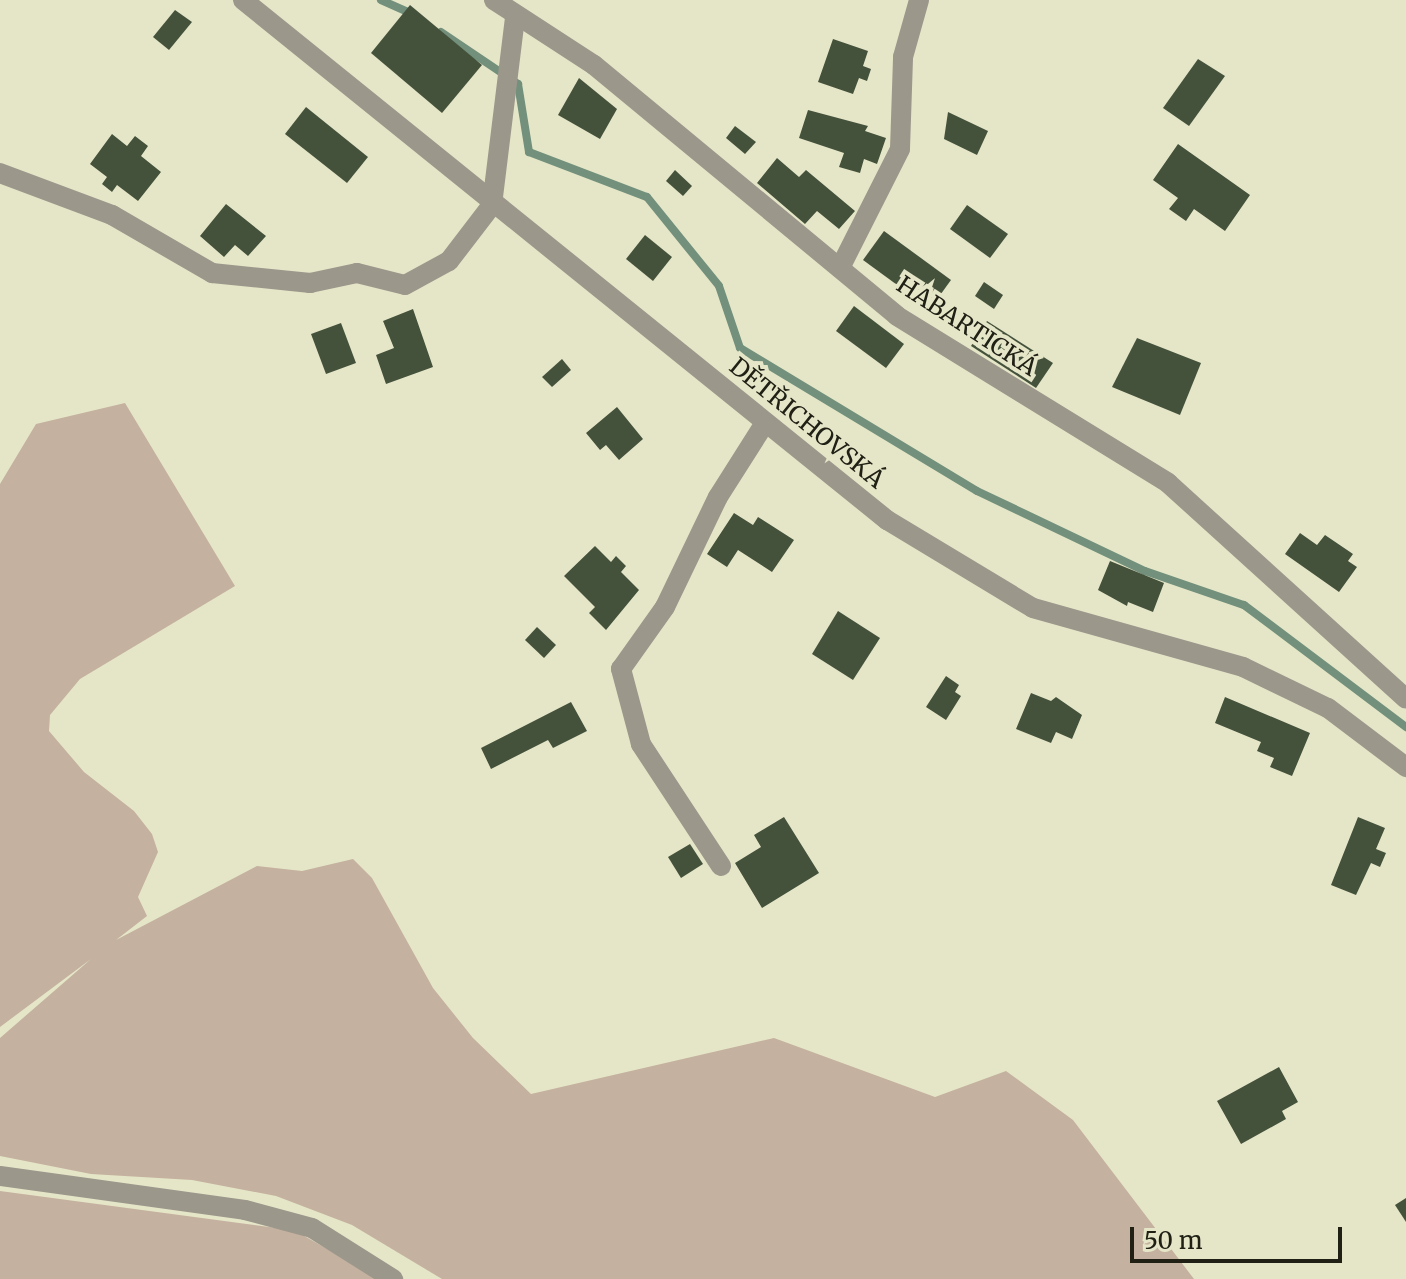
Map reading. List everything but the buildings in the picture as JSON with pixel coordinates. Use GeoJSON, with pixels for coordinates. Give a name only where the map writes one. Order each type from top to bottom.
{"type":"FeatureCollection","features":[{"type":"Feature","properties":{"kind":"street","name":"DĚTŘICHOVSKÁ"},"geometry":{"type":"LineString","coordinates":[[243,0],[492,205],[887,520],[1033,608],[1243,667],[1328,708],[1406,767]]}},
{"type":"Feature","properties":{"kind":"street","name":"HABARTICKÁ"},"geometry":{"type":"LineString","coordinates":[[494,0],[515,17],[594,65],[897,316],[1168,483],[1406,699]]}},
{"type":"Feature","properties":{"kind":"street"},"geometry":{"type":"LineString","coordinates":[[840,268],[900,149],[903,57],[919,0]]}},
{"type":"Feature","properties":{"kind":"street"},"geometry":{"type":"LineString","coordinates":[[0,173],[112,215],[212,273],[310,283],[357,273],[405,285],[449,261],[492,205],[515,17]]}},
{"type":"Feature","properties":{"kind":"street"},"geometry":{"type":"LineString","coordinates":[[721,866],[641,744],[621,669],[665,607],[718,497],[765,423]]}},
{"type":"Feature","properties":{"kind":"street"},"geometry":{"type":"LineString","coordinates":[[0,1176],[245,1210],[312,1228],[393,1279]]}},
{"type":"Feature","properties":{"kind":"shaded area"},"geometry":{"type":"Polygon","coordinates":[[[125,403],[235,586],[80,679],[50,715],[49,731],[84,772],[134,811],[152,834],[158,852],[138,897],[147,916],[116,940],[257,866],[302,871],[353,859],[372,878],[433,988],[473,1038],[531,1094],[774,1038],[935,1097],[1006,1071],[1073,1120],[1194,1279],[442,1279],[352,1225],[276,1196],[192,1180],[91,1174],[0,1156],[0,1038],[91,959],[0,1027],[0,484],[36,424],[125,403]]]}},
{"type":"Feature","properties":{"kind":"shaded area"},"geometry":{"type":"Polygon","coordinates":[[[0,1191],[299,1233],[380,1279],[0,1279],[0,1191]]]}},
{"type":"Feature","properties":{"kind":"waterway"},"geometry":{"type":"LineString","coordinates":[[381,0],[413,14]]}},
{"type":"Feature","properties":{"kind":"waterway"},"geometry":{"type":"LineString","coordinates":[[441,32],[518,84],[529,152],[647,197],[719,286],[740,348],[977,491],[1145,571],[1244,605],[1406,727]]}}]}
